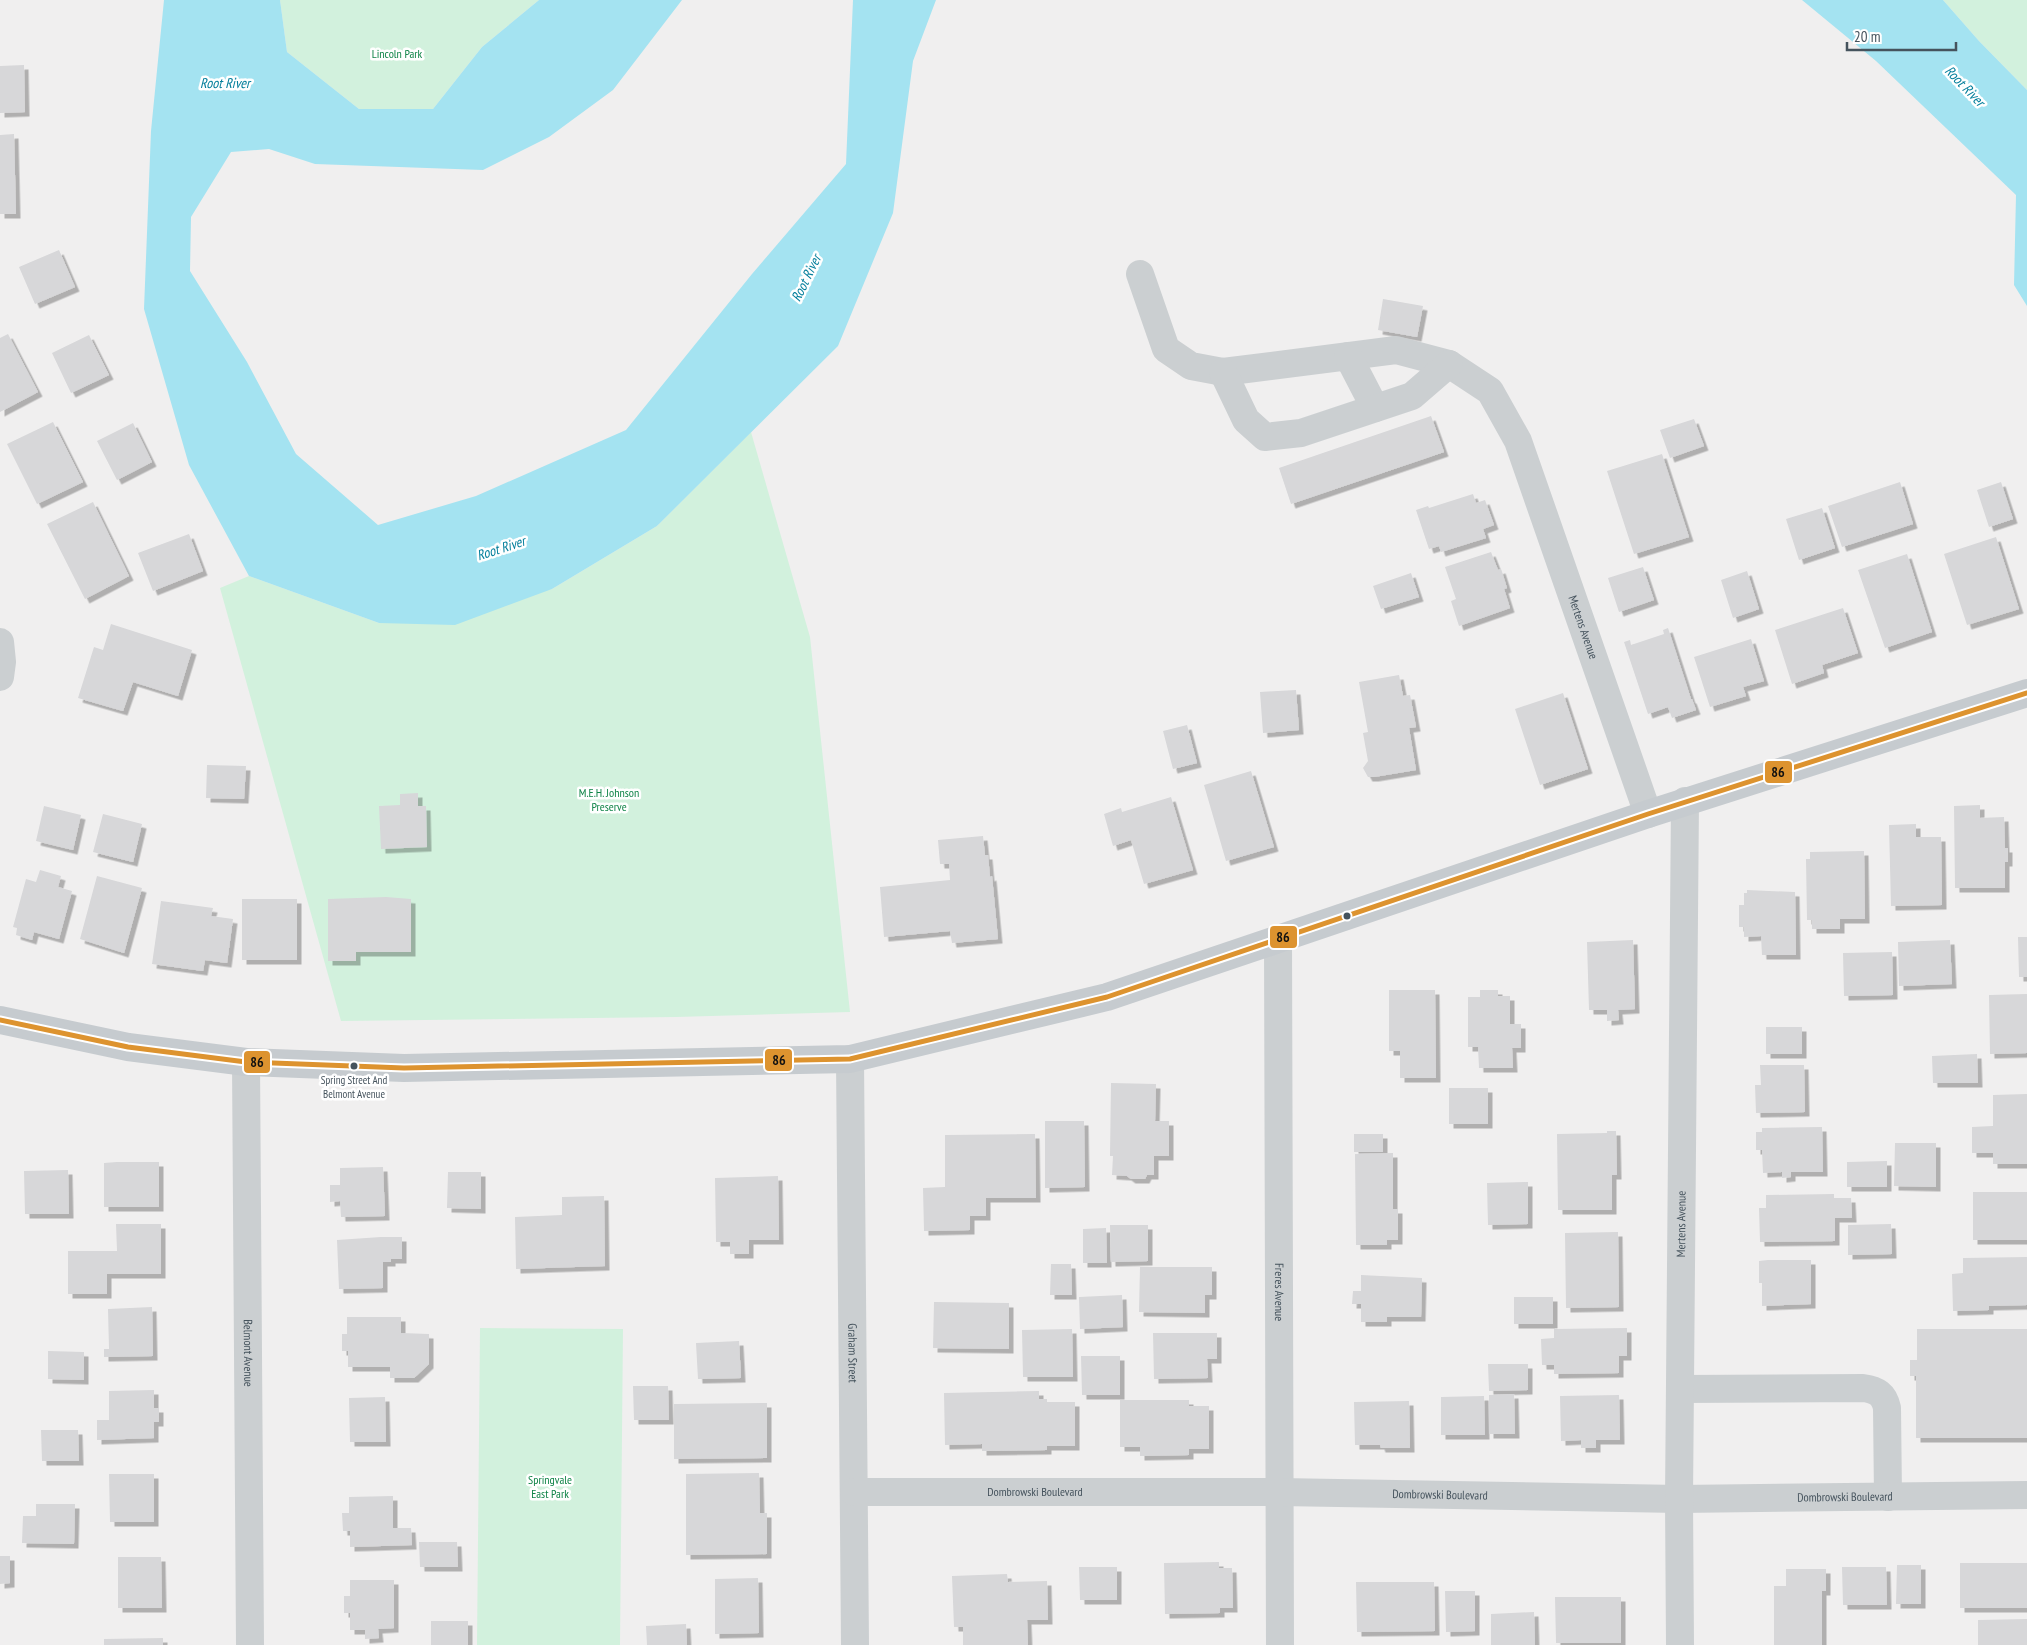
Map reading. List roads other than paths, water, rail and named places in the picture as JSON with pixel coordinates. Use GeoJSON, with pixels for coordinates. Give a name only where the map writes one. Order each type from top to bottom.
{"type":"FeatureCollection","features":[{"type":"Feature","properties":{"kind":"main road"},"geometry":{"type":"LineString","coordinates":[[0,1020],[128,1047],[246,1062],[404,1068],[850,1059],[1107,997],[1685,801],[2027,693]]}},
{"type":"Feature","properties":{"kind":"street","name":"Mertens Avenue"},"geometry":{"type":"LineString","coordinates":[[1140,274],[1166,349],[1191,366],[1223,372],[1396,350],[1448,364],[1490,391],[1518,441],[1648,814]]}},
{"type":"Feature","properties":{"kind":"street"},"geometry":{"type":"LineString","coordinates":[[1348,356],[1375,408]]}},
{"type":"Feature","properties":{"kind":"street"},"geometry":{"type":"LineString","coordinates":[[1223,372],[1246,420],[1265,437],[1301,433],[1412,396],[1448,364]]}},
{"type":"Feature","properties":{"kind":"street"},"geometry":{"type":"LineString","coordinates":[[0,642],[2,662],[0,677]]}},
{"type":"Feature","properties":{"kind":"street","name":"Mertens Avenue"},"geometry":{"type":"LineString","coordinates":[[1680,1645],[1679,1499],[1685,801]]}},
{"type":"Feature","properties":{"kind":"street","name":"Freres Avenue"},"geometry":{"type":"LineString","coordinates":[[1278,940],[1280,1645]]}},
{"type":"Feature","properties":{"kind":"street","name":"Graham Street"},"geometry":{"type":"LineString","coordinates":[[850,1059],[855,1645]]}},
{"type":"Feature","properties":{"kind":"street","name":"Belmont Avenue"},"geometry":{"type":"LineString","coordinates":[[246,1062],[250,1645]]}},
{"type":"Feature","properties":{"kind":"street"},"geometry":{"type":"LineString","coordinates":[[1680,1389],[1863,1388],[1880,1393],[1885,1399],[1887,1408],[1888,1497]]}},
{"type":"Feature","properties":{"kind":"street","name":"Dombrowski Boulevard"},"geometry":{"type":"LineString","coordinates":[[854,1492],[1280,1492],[1679,1499],[2027,1495]]}},
{"type":"Feature","properties":{"kind":"water","name":"Root River"},"geometry":{"type":"Polygon","coordinates":[[[164,0],[280,0],[287,52],[359,109],[433,109],[482,47],[539,0],[682,0],[613,90],[549,137],[483,170],[315,164],[269,149],[231,152],[191,217],[190,271],[247,362],[296,454],[378,525],[476,496],[626,430],[752,274],[846,164],[853,0],[936,0],[913,61],[893,213],[838,346],[657,526],[552,589],[455,625],[379,623],[249,576],[189,465],[144,309],[151,131],[164,0]]]}},
{"type":"Feature","properties":{"kind":"water","name":"Root River"},"geometry":{"type":"Polygon","coordinates":[[[1802,0],[1943,0],[1979,41],[2027,90],[2027,306],[2014,285],[2016,195],[1876,61],[1802,0]]]}},
{"type":"Feature","properties":{"kind":"place","name":"Spring Street And Belmont Avenue"},"geometry":{"type":"Point","coordinates":[354,1066]}},
{"type":"Feature","properties":{"kind":"park label","name":"Lincoln Park"},"geometry":{"type":"Point","coordinates":[397,54]}},
{"type":"Feature","properties":{"kind":"park label","name":"M.E.H. Johnson Preserve"},"geometry":{"type":"Point","coordinates":[609,800]}},
{"type":"Feature","properties":{"kind":"park label","name":"Springvale East Park"},"geometry":{"type":"Point","coordinates":[550,1487]}}]}
